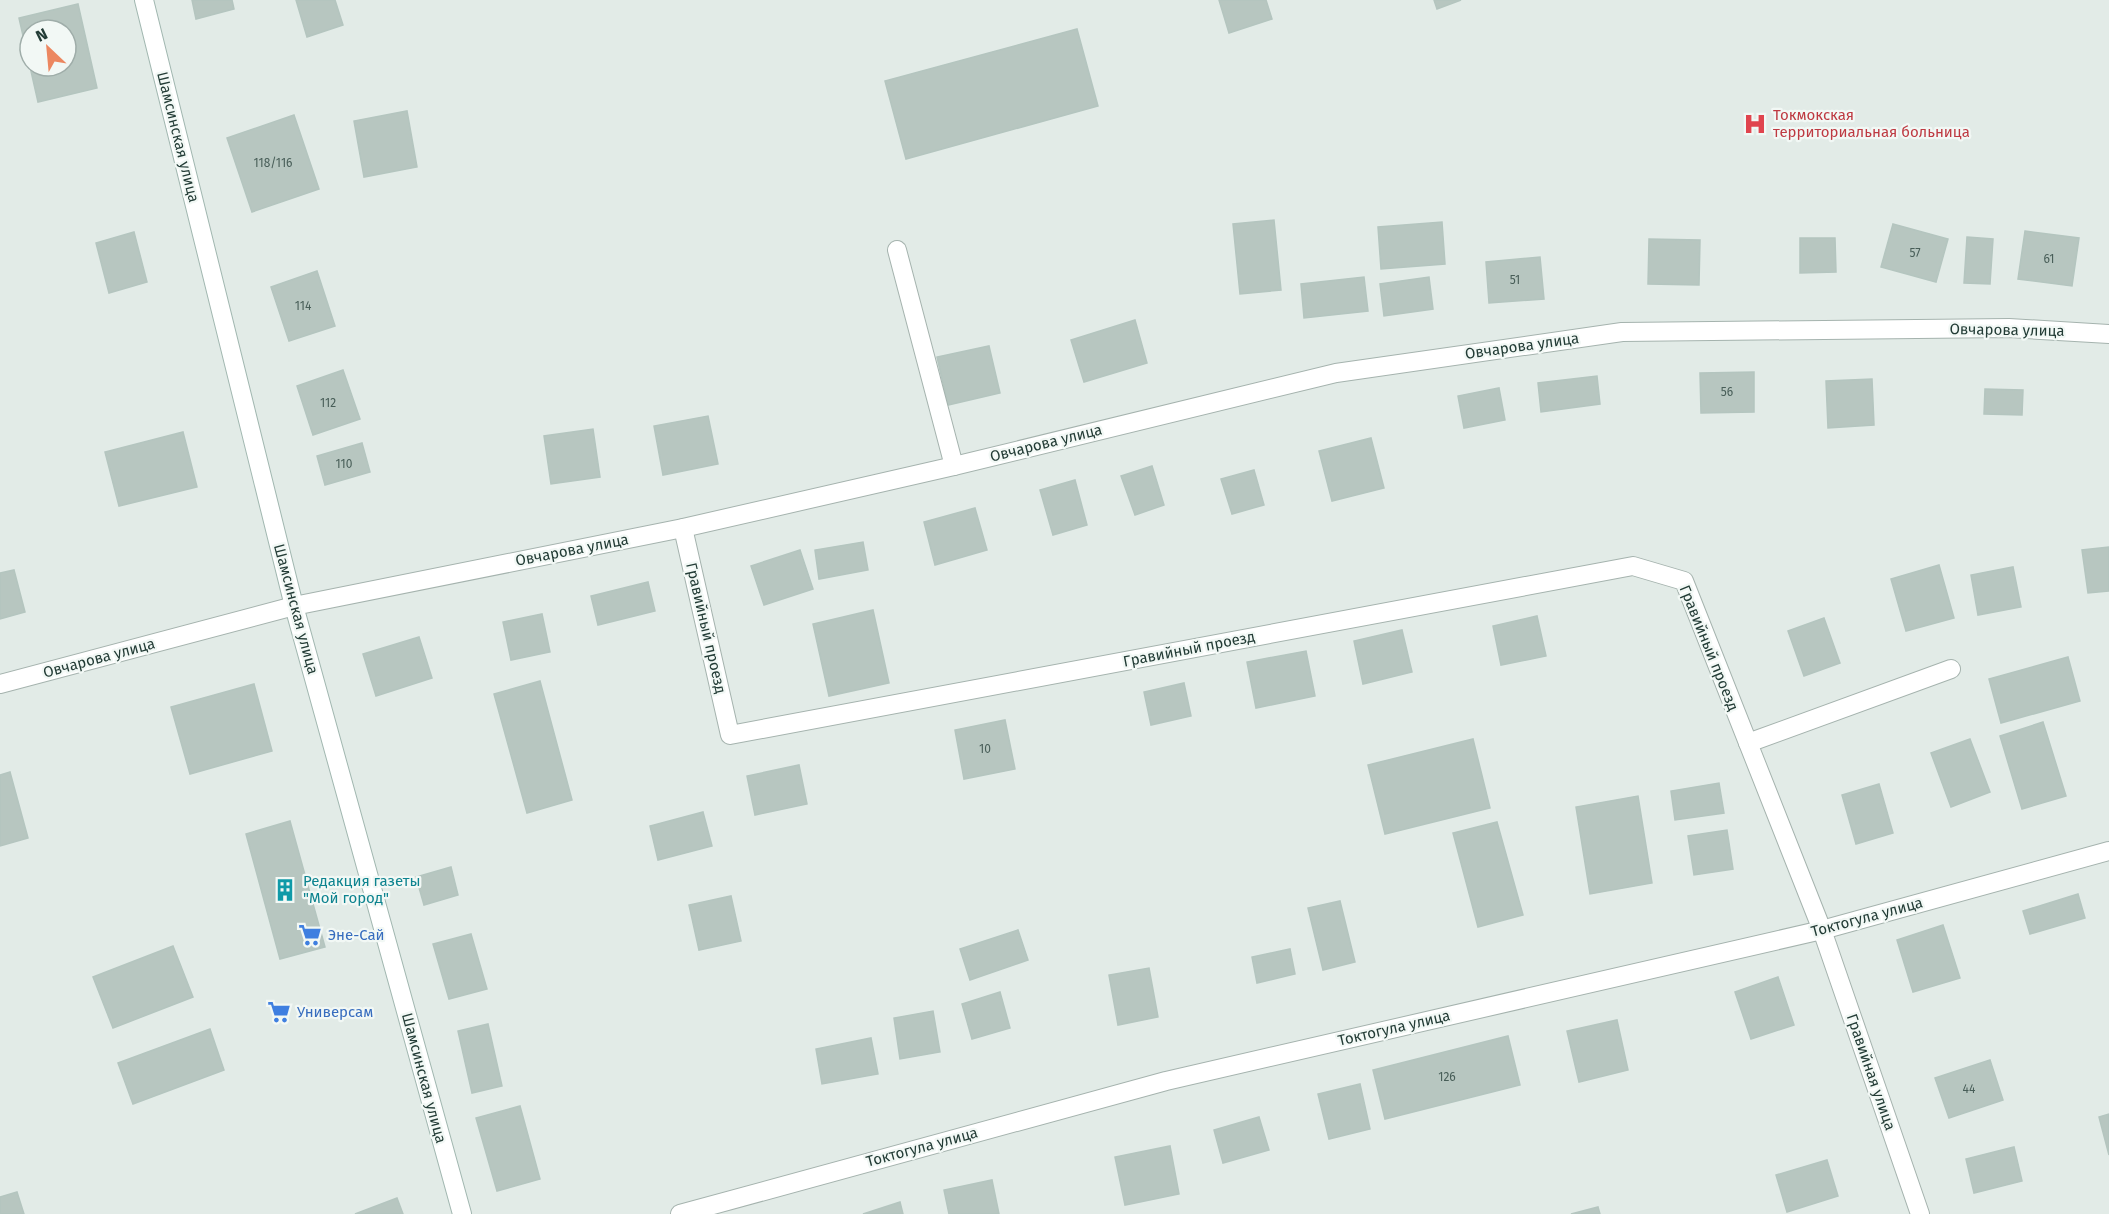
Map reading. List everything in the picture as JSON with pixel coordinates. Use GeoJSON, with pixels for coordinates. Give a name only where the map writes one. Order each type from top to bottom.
{"type":"FeatureCollection","features":[{"type":"Feature","properties":{"kind":"street","name":"Шамсинская улица"},"geometry":{"type":"LineString","coordinates":[[144,0],[294,606],[462,1214]]}},
{"type":"Feature","properties":{"kind":"street"},"geometry":{"type":"LineString","coordinates":[[897,250],[954,466]]}},
{"type":"Feature","properties":{"kind":"street","name":"Овчарова улица"},"geometry":{"type":"LineString","coordinates":[[0,684],[294,606],[683,528],[954,466],[1336,373],[1622,332],[2009,328],[2109,334]]}},
{"type":"Feature","properties":{"kind":"street","name":"Гравийный проезд"},"geometry":{"type":"LineString","coordinates":[[683,528],[730,735],[1633,566],[1684,580],[1822,930]]}},
{"type":"Feature","properties":{"kind":"street"},"geometry":{"type":"LineString","coordinates":[[1748,743],[1951,669]]}},
{"type":"Feature","properties":{"kind":"street","name":"Токтогула улица"},"geometry":{"type":"LineString","coordinates":[[680,1214],[1166,1081],[1822,930],[2109,851]]}},
{"type":"Feature","properties":{"kind":"street","name":"Гравийная улица"},"geometry":{"type":"LineString","coordinates":[[1822,930],[1920,1214]]}},
{"type":"Feature","properties":{"kind":"building"},"geometry":{"type":"Polygon","coordinates":[[[192,0],[232,0],[234,9],[196,19],[192,0]]]}},
{"type":"Feature","properties":{"kind":"building"},"geometry":{"type":"Polygon","coordinates":[[[296,0],[335,0],[343,25],[307,37],[296,0]]]}},
{"type":"Feature","properties":{"kind":"building"},"geometry":{"type":"Polygon","coordinates":[[[1219,0],[1266,0],[1272,19],[1229,33],[1219,0]]]}},
{"type":"Feature","properties":{"kind":"building"},"geometry":{"type":"Polygon","coordinates":[[[1434,0],[1461,0],[1437,9],[1434,0]]]}},
{"type":"Feature","properties":{"kind":"building"},"geometry":{"type":"Polygon","coordinates":[[[78,4],[97,88],[38,102],[33,78],[78,78],[78,18],[19,18],[78,4]]]}},
{"type":"Feature","properties":{"kind":"building"},"geometry":{"type":"Polygon","coordinates":[[[1077,29],[1098,106],[906,159],[885,81],[1077,29]]]}},
{"type":"Feature","properties":{"kind":"building"},"geometry":{"type":"Polygon","coordinates":[[[407,111],[417,167],[364,177],[354,121],[407,111]]]}},
{"type":"Feature","properties":{"kind":"building"},"geometry":{"type":"Polygon","coordinates":[[[294,115],[319,189],[252,212],[227,138],[294,115]]]}},
{"type":"Feature","properties":{"kind":"building"},"geometry":{"type":"Polygon","coordinates":[[[1274,220],[1281,290],[1240,294],[1233,224],[1274,220]]]}},
{"type":"Feature","properties":{"kind":"building"},"geometry":{"type":"Polygon","coordinates":[[[1442,222],[1445,264],[1381,269],[1378,227],[1442,222]]]}},
{"type":"Feature","properties":{"kind":"building"},"geometry":{"type":"Polygon","coordinates":[[[1893,224],[1948,239],[1936,282],[1881,267],[1893,224]]]}},
{"type":"Feature","properties":{"kind":"building"},"geometry":{"type":"Polygon","coordinates":[[[2025,231],[2079,238],[2072,286],[2018,279],[2025,231]]]}},
{"type":"Feature","properties":{"kind":"building"},"geometry":{"type":"Polygon","coordinates":[[[134,232],[147,282],[109,293],[96,243],[134,232]]]}},
{"type":"Feature","properties":{"kind":"building"},"geometry":{"type":"Polygon","coordinates":[[[1967,237],[1993,239],[1990,284],[1964,283],[1967,237]]]}},
{"type":"Feature","properties":{"kind":"building"},"geometry":{"type":"Polygon","coordinates":[[[1800,238],[1835,238],[1836,272],[1800,273],[1800,238]]]}},
{"type":"Feature","properties":{"kind":"building"},"geometry":{"type":"Polygon","coordinates":[[[1649,239],[1700,240],[1699,285],[1648,284],[1649,239]]]}},
{"type":"Feature","properties":{"kind":"building"},"geometry":{"type":"Polygon","coordinates":[[[1540,257],[1544,299],[1489,303],[1486,262],[1540,257]]]}},
{"type":"Feature","properties":{"kind":"building"},"geometry":{"type":"Polygon","coordinates":[[[317,271],[335,326],[289,341],[271,287],[317,271]]]}},
{"type":"Feature","properties":{"kind":"building"},"geometry":{"type":"Polygon","coordinates":[[[1364,277],[1368,311],[1304,318],[1301,284],[1364,277]]]}},
{"type":"Feature","properties":{"kind":"building"},"geometry":{"type":"Polygon","coordinates":[[[1429,277],[1433,309],[1384,316],[1380,284],[1429,277]]]}},
{"type":"Feature","properties":{"kind":"building"},"geometry":{"type":"Polygon","coordinates":[[[1135,320],[1147,363],[1084,382],[1071,340],[1135,320]]]}},
{"type":"Feature","properties":{"kind":"building"},"geometry":{"type":"Polygon","coordinates":[[[989,346],[1000,393],[948,405],[937,357],[989,346]]]}},
{"type":"Feature","properties":{"kind":"building"},"geometry":{"type":"Polygon","coordinates":[[[343,370],[360,419],[313,435],[297,386],[343,370]]]}},
{"type":"Feature","properties":{"kind":"building"},"geometry":{"type":"Polygon","coordinates":[[[1754,372],[1754,412],[1701,413],[1700,373],[1754,372]]]}},
{"type":"Feature","properties":{"kind":"building"},"geometry":{"type":"Polygon","coordinates":[[[1597,376],[1600,404],[1541,412],[1538,383],[1597,376]]]}},
{"type":"Feature","properties":{"kind":"building"},"geometry":{"type":"Polygon","coordinates":[[[1872,379],[1874,425],[1828,428],[1826,381],[1872,379]]]}},
{"type":"Feature","properties":{"kind":"building"},"geometry":{"type":"Polygon","coordinates":[[[1499,388],[1505,420],[1464,428],[1458,396],[1499,388]]]}},
{"type":"Feature","properties":{"kind":"building"},"geometry":{"type":"Polygon","coordinates":[[[1985,389],[2023,390],[2022,415],[1984,414],[1985,389]]]}},
{"type":"Feature","properties":{"kind":"building"},"geometry":{"type":"Polygon","coordinates":[[[708,416],[718,464],[663,475],[654,426],[708,416]]]}},
{"type":"Feature","properties":{"kind":"building"},"geometry":{"type":"Polygon","coordinates":[[[593,429],[600,477],[551,484],[544,436],[593,429]]]}},
{"type":"Feature","properties":{"kind":"building"},"geometry":{"type":"Polygon","coordinates":[[[183,432],[197,487],[119,506],[105,452],[183,432]]]}},
{"type":"Feature","properties":{"kind":"building"},"geometry":{"type":"Polygon","coordinates":[[[1371,438],[1384,488],[1332,501],[1319,451],[1371,438]]]}},
{"type":"Feature","properties":{"kind":"building"},"geometry":{"type":"Polygon","coordinates":[[[362,443],[370,472],[325,485],[317,456],[362,443]]]}},
{"type":"Feature","properties":{"kind":"building"},"geometry":{"type":"Polygon","coordinates":[[[1152,466],[1164,505],[1135,515],[1121,476],[1152,466]]]}},
{"type":"Feature","properties":{"kind":"building"},"geometry":{"type":"Polygon","coordinates":[[[1254,470],[1264,505],[1232,514],[1221,479],[1254,470]]]}},
{"type":"Feature","properties":{"kind":"building"},"geometry":{"type":"Polygon","coordinates":[[[1075,480],[1087,525],[1053,535],[1040,490],[1075,480]]]}},
{"type":"Feature","properties":{"kind":"building"},"geometry":{"type":"Polygon","coordinates":[[[975,508],[987,550],[935,565],[924,522],[975,508]]]}},
{"type":"Feature","properties":{"kind":"building"},"geometry":{"type":"Polygon","coordinates":[[[863,542],[868,570],[819,579],[815,550],[863,542]]]}},
{"type":"Feature","properties":{"kind":"building"},"geometry":{"type":"Polygon","coordinates":[[[2109,547],[2109,591],[2088,593],[2082,550],[2109,547]]]}},
{"type":"Feature","properties":{"kind":"building"},"geometry":{"type":"Polygon","coordinates":[[[800,550],[813,589],[764,605],[751,566],[800,550]]]}},
{"type":"Feature","properties":{"kind":"building"},"geometry":{"type":"Polygon","coordinates":[[[1939,565],[1954,618],[1906,631],[1891,579],[1939,565]]]}},
{"type":"Feature","properties":{"kind":"building"},"geometry":{"type":"Polygon","coordinates":[[[2013,567],[2021,607],[1978,615],[1971,575],[2013,567]]]}},
{"type":"Feature","properties":{"kind":"building"},"geometry":{"type":"Polygon","coordinates":[[[14,570],[25,612],[0,619],[0,573],[14,570]]]}},
{"type":"Feature","properties":{"kind":"building"},"geometry":{"type":"Polygon","coordinates":[[[648,582],[655,611],[598,625],[591,596],[648,582]]]}},
{"type":"Feature","properties":{"kind":"building"},"geometry":{"type":"Polygon","coordinates":[[[873,610],[889,683],[829,696],[813,624],[873,610]]]}},
{"type":"Feature","properties":{"kind":"building"},"geometry":{"type":"Polygon","coordinates":[[[542,614],[550,652],[511,660],[503,622],[542,614]]]}},
{"type":"Feature","properties":{"kind":"building"},"geometry":{"type":"Polygon","coordinates":[[[1537,616],[1546,656],[1501,665],[1493,626],[1537,616]]]}},
{"type":"Feature","properties":{"kind":"building"},"geometry":{"type":"Polygon","coordinates":[[[1824,618],[1840,663],[1804,676],[1788,631],[1824,618]]]}},
{"type":"Feature","properties":{"kind":"building"},"geometry":{"type":"Polygon","coordinates":[[[1402,630],[1412,672],[1363,684],[1354,641],[1402,630]]]}},
{"type":"Feature","properties":{"kind":"building"},"geometry":{"type":"Polygon","coordinates":[[[419,637],[432,678],[376,696],[363,654],[419,637]]]}},
{"type":"Feature","properties":{"kind":"building"},"geometry":{"type":"Polygon","coordinates":[[[1306,651],[1315,696],[1256,708],[1247,662],[1306,651]]]}},
{"type":"Feature","properties":{"kind":"building"},"geometry":{"type":"Polygon","coordinates":[[[2068,657],[2080,701],[2001,723],[1989,679],[2068,657]]]}},
{"type":"Feature","properties":{"kind":"building"},"geometry":{"type":"Polygon","coordinates":[[[540,681],[572,800],[527,813],[494,694],[540,681]]]}},
{"type":"Feature","properties":{"kind":"building"},"geometry":{"type":"Polygon","coordinates":[[[1184,683],[1191,716],[1151,725],[1144,692],[1184,683]]]}},
{"type":"Feature","properties":{"kind":"building"},"geometry":{"type":"Polygon","coordinates":[[[254,684],[272,751],[190,774],[171,707],[254,684]]]}},
{"type":"Feature","properties":{"kind":"building"},"geometry":{"type":"Polygon","coordinates":[[[1005,720],[1015,769],[964,779],[955,730],[1005,720]]]}},
{"type":"Feature","properties":{"kind":"building"},"geometry":{"type":"Polygon","coordinates":[[[2043,722],[2066,796],[2022,809],[2000,736],[2043,722]]]}},
{"type":"Feature","properties":{"kind":"building"},"geometry":{"type":"Polygon","coordinates":[[[1473,739],[1490,808],[1385,834],[1368,765],[1473,739]]]}},
{"type":"Feature","properties":{"kind":"building"},"geometry":{"type":"Polygon","coordinates":[[[1970,739],[1990,792],[1951,807],[1931,753],[1970,739]]]}},
{"type":"Feature","properties":{"kind":"building"},"geometry":{"type":"Polygon","coordinates":[[[799,765],[807,804],[755,815],[747,776],[799,765]]]}},
{"type":"Feature","properties":{"kind":"building"},"geometry":{"type":"Polygon","coordinates":[[[10,772],[28,838],[0,846],[0,775],[10,772]]]}},
{"type":"Feature","properties":{"kind":"building"},"geometry":{"type":"Polygon","coordinates":[[[1719,783],[1724,813],[1675,820],[1671,791],[1719,783]]]}},
{"type":"Feature","properties":{"kind":"building"},"geometry":{"type":"Polygon","coordinates":[[[1879,784],[1893,833],[1856,844],[1842,795],[1879,784]]]}},
{"type":"Feature","properties":{"kind":"building"},"geometry":{"type":"Polygon","coordinates":[[[1638,796],[1652,883],[1590,894],[1576,807],[1638,796]]]}},
{"type":"Feature","properties":{"kind":"building"},"geometry":{"type":"Polygon","coordinates":[[[703,812],[712,846],[658,860],[650,826],[703,812]]]}},
{"type":"Feature","properties":{"kind":"building","name":"Редакция газеты \"Мой город\""},"geometry":{"type":"Polygon","coordinates":[[[290,821],[325,947],[280,959],[246,834],[290,821]]]}},
{"type":"Feature","properties":{"kind":"building"},"geometry":{"type":"Polygon","coordinates":[[[1497,822],[1523,915],[1478,927],[1453,833],[1497,822]]]}},
{"type":"Feature","properties":{"kind":"building"},"geometry":{"type":"Polygon","coordinates":[[[1727,830],[1733,869],[1694,875],[1688,836],[1727,830]]]}},
{"type":"Feature","properties":{"kind":"building"},"geometry":{"type":"Polygon","coordinates":[[[451,867],[458,895],[424,905],[416,877],[451,867]]]}},
{"type":"Feature","properties":{"kind":"building"},"geometry":{"type":"Polygon","coordinates":[[[2078,894],[2085,918],[2030,934],[2023,911],[2078,894]]]}},
{"type":"Feature","properties":{"kind":"building"},"geometry":{"type":"Polygon","coordinates":[[[731,896],[741,941],[699,950],[689,905],[731,896]]]}},
{"type":"Feature","properties":{"kind":"building"},"geometry":{"type":"Polygon","coordinates":[[[1340,901],[1355,962],[1323,970],[1308,908],[1340,901]]]}},
{"type":"Feature","properties":{"kind":"building"},"geometry":{"type":"Polygon","coordinates":[[[1943,925],[1960,978],[1913,992],[1897,940],[1943,925]]]}},
{"type":"Feature","properties":{"kind":"building"},"geometry":{"type":"Polygon","coordinates":[[[1018,930],[1028,960],[970,980],[960,949],[1018,930]]]}},
{"type":"Feature","properties":{"kind":"building"},"geometry":{"type":"Polygon","coordinates":[[[471,934],[487,989],[449,999],[433,944],[471,934]]]}},
{"type":"Feature","properties":{"kind":"building"},"geometry":{"type":"Polygon","coordinates":[[[173,946],[193,997],[113,1028],[93,977],[173,946]]]}},
{"type":"Feature","properties":{"kind":"building"},"geometry":{"type":"Polygon","coordinates":[[[1290,949],[1295,974],[1257,983],[1252,957],[1290,949]]]}},
{"type":"Feature","properties":{"kind":"building"},"geometry":{"type":"Polygon","coordinates":[[[1149,968],[1158,1017],[1118,1025],[1109,975],[1149,968]]]}},
{"type":"Feature","properties":{"kind":"building"},"geometry":{"type":"Polygon","coordinates":[[[1778,977],[1794,1025],[1751,1039],[1735,992],[1778,977]]]}},
{"type":"Feature","properties":{"kind":"building"},"geometry":{"type":"Polygon","coordinates":[[[1000,992],[1010,1028],[972,1039],[962,1004],[1000,992]]]}},
{"type":"Feature","properties":{"kind":"building"},"geometry":{"type":"Polygon","coordinates":[[[933,1011],[940,1052],[900,1059],[894,1018],[933,1011]]]}},
{"type":"Feature","properties":{"kind":"building"},"geometry":{"type":"Polygon","coordinates":[[[1617,1020],[1628,1070],[1579,1082],[1567,1031],[1617,1020]]]}},
{"type":"Feature","properties":{"kind":"building"},"geometry":{"type":"Polygon","coordinates":[[[488,1024],[502,1086],[472,1093],[458,1031],[488,1024]]]}},
{"type":"Feature","properties":{"kind":"building"},"geometry":{"type":"Polygon","coordinates":[[[210,1029],[224,1070],[133,1104],[118,1063],[210,1029]]]}},
{"type":"Feature","properties":{"kind":"building"},"geometry":{"type":"Polygon","coordinates":[[[1508,1036],[1520,1085],[1385,1119],[1373,1070],[1508,1036]]]}},
{"type":"Feature","properties":{"kind":"building"},"geometry":{"type":"Polygon","coordinates":[[[871,1038],[878,1074],[822,1084],[816,1049],[871,1038]]]}},
{"type":"Feature","properties":{"kind":"building"},"geometry":{"type":"Polygon","coordinates":[[[1990,1060],[2003,1100],[1949,1118],[1935,1078],[1990,1060]]]}},
{"type":"Feature","properties":{"kind":"building"},"geometry":{"type":"Polygon","coordinates":[[[1360,1084],[1370,1129],[1329,1139],[1318,1094],[1360,1084]]]}},
{"type":"Feature","properties":{"kind":"building"},"geometry":{"type":"Polygon","coordinates":[[[520,1106],[540,1179],[497,1191],[476,1118],[520,1106]]]}},
{"type":"Feature","properties":{"kind":"building"},"geometry":{"type":"Polygon","coordinates":[[[2109,1114],[2109,1155],[2099,1117],[2109,1114]]]}},
{"type":"Feature","properties":{"kind":"building"},"geometry":{"type":"Polygon","coordinates":[[[1259,1117],[1269,1150],[1223,1163],[1214,1130],[1259,1117]]]}},
{"type":"Feature","properties":{"kind":"building"},"geometry":{"type":"Polygon","coordinates":[[[1170,1146],[1179,1194],[1125,1205],[1115,1157],[1170,1146]]]}},
{"type":"Feature","properties":{"kind":"building"},"geometry":{"type":"Polygon","coordinates":[[[2014,1147],[2022,1181],[1974,1193],[1966,1159],[2014,1147]]]}},
{"type":"Feature","properties":{"kind":"building"},"geometry":{"type":"Polygon","coordinates":[[[1827,1160],[1838,1196],[1787,1212],[1776,1175],[1827,1160]]]}},
{"type":"Feature","properties":{"kind":"building"},"geometry":{"type":"Polygon","coordinates":[[[992,1180],[999,1214],[949,1214],[944,1190],[992,1180]]]}},
{"type":"Feature","properties":{"kind":"building"},"geometry":{"type":"Polygon","coordinates":[[[17,1192],[24,1214],[0,1214],[0,1197],[17,1192]]]}},
{"type":"Feature","properties":{"kind":"building"},"geometry":{"type":"Polygon","coordinates":[[[397,1198],[403,1214],[355,1214],[397,1198]]]}},
{"type":"Feature","properties":{"kind":"building"},"geometry":{"type":"Polygon","coordinates":[[[900,1202],[903,1214],[863,1214],[900,1202]]]}},
{"type":"Feature","properties":{"kind":"building"},"geometry":{"type":"Polygon","coordinates":[[[1598,1207],[1600,1214],[1571,1214],[1598,1207]]]}},
{"type":"Feature","properties":{"kind":"place","name":"Токмокская территориальная больница"},"geometry":{"type":"Point","coordinates":[1755,124]}},
{"type":"Feature","properties":{"kind":"place","name":"Редакция газеты \"Мой город\""},"geometry":{"type":"Point","coordinates":[285,890]}},
{"type":"Feature","properties":{"kind":"place","name":"Эне-Сай"},"geometry":{"type":"Point","coordinates":[310,935]}},
{"type":"Feature","properties":{"kind":"place","name":"Универсам"},"geometry":{"type":"Point","coordinates":[279,1012]}}]}
